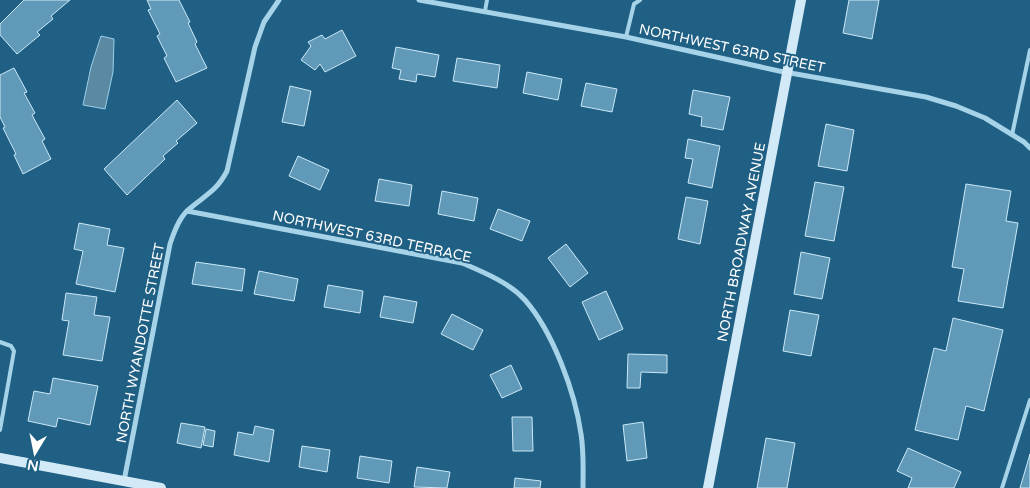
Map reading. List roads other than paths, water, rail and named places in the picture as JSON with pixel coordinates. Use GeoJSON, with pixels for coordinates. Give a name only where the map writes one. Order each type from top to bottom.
{"type":"FeatureCollection","features":[{"type":"Feature","properties":{"kind":"street","name":"NORTH WYANDOTTE STREET"},"geometry":{"type":"LineString","coordinates":[[124,481],[170,244],[175,229],[187,211],[220,186],[227,171],[255,47],[264,22],[279,0]]}},
{"type":"Feature","properties":{"kind":"street","name":"NORTHWEST 63RD STREET"},"geometry":{"type":"LineString","coordinates":[[418,0],[626,37],[788,72],[926,97],[956,106],[985,118],[1024,142],[1030,148]]}},
{"type":"Feature","properties":{"kind":"street","name":"NORTH BROADWAY AVENUE"},"geometry":{"type":"LineString","coordinates":[[708,488],[801,0]]}},
{"type":"Feature","properties":{"kind":"street","name":"NORTHWEST 63RD TERRACE"},"geometry":{"type":"LineString","coordinates":[[187,211],[462,263],[491,276],[524,299],[541,322],[567,381],[581,433],[583,488]]}},
{"type":"Feature","properties":{"kind":"street"},"geometry":{"type":"LineString","coordinates":[[0,458],[161,488]]}},
{"type":"Feature","properties":{"kind":"lane"},"geometry":{"type":"LineString","coordinates":[[485,11],[487,0]]}},
{"type":"Feature","properties":{"kind":"lane"},"geometry":{"type":"LineString","coordinates":[[626,37],[634,4],[640,0]]}},
{"type":"Feature","properties":{"kind":"lane"},"geometry":{"type":"LineString","coordinates":[[1012,135],[1030,50]]}},
{"type":"Feature","properties":{"kind":"lane"},"geometry":{"type":"LineString","coordinates":[[0,342],[11,346],[14,351],[0,430]]}},
{"type":"Feature","properties":{"kind":"lane"},"geometry":{"type":"LineString","coordinates":[[1002,488],[1030,400]]}},
{"type":"Feature","properties":{"kind":"water"},"geometry":{"type":"Polygon","coordinates":[[[101,36],[114,39],[113,72],[105,109],[83,105],[91,67],[101,36]]]}}]}
